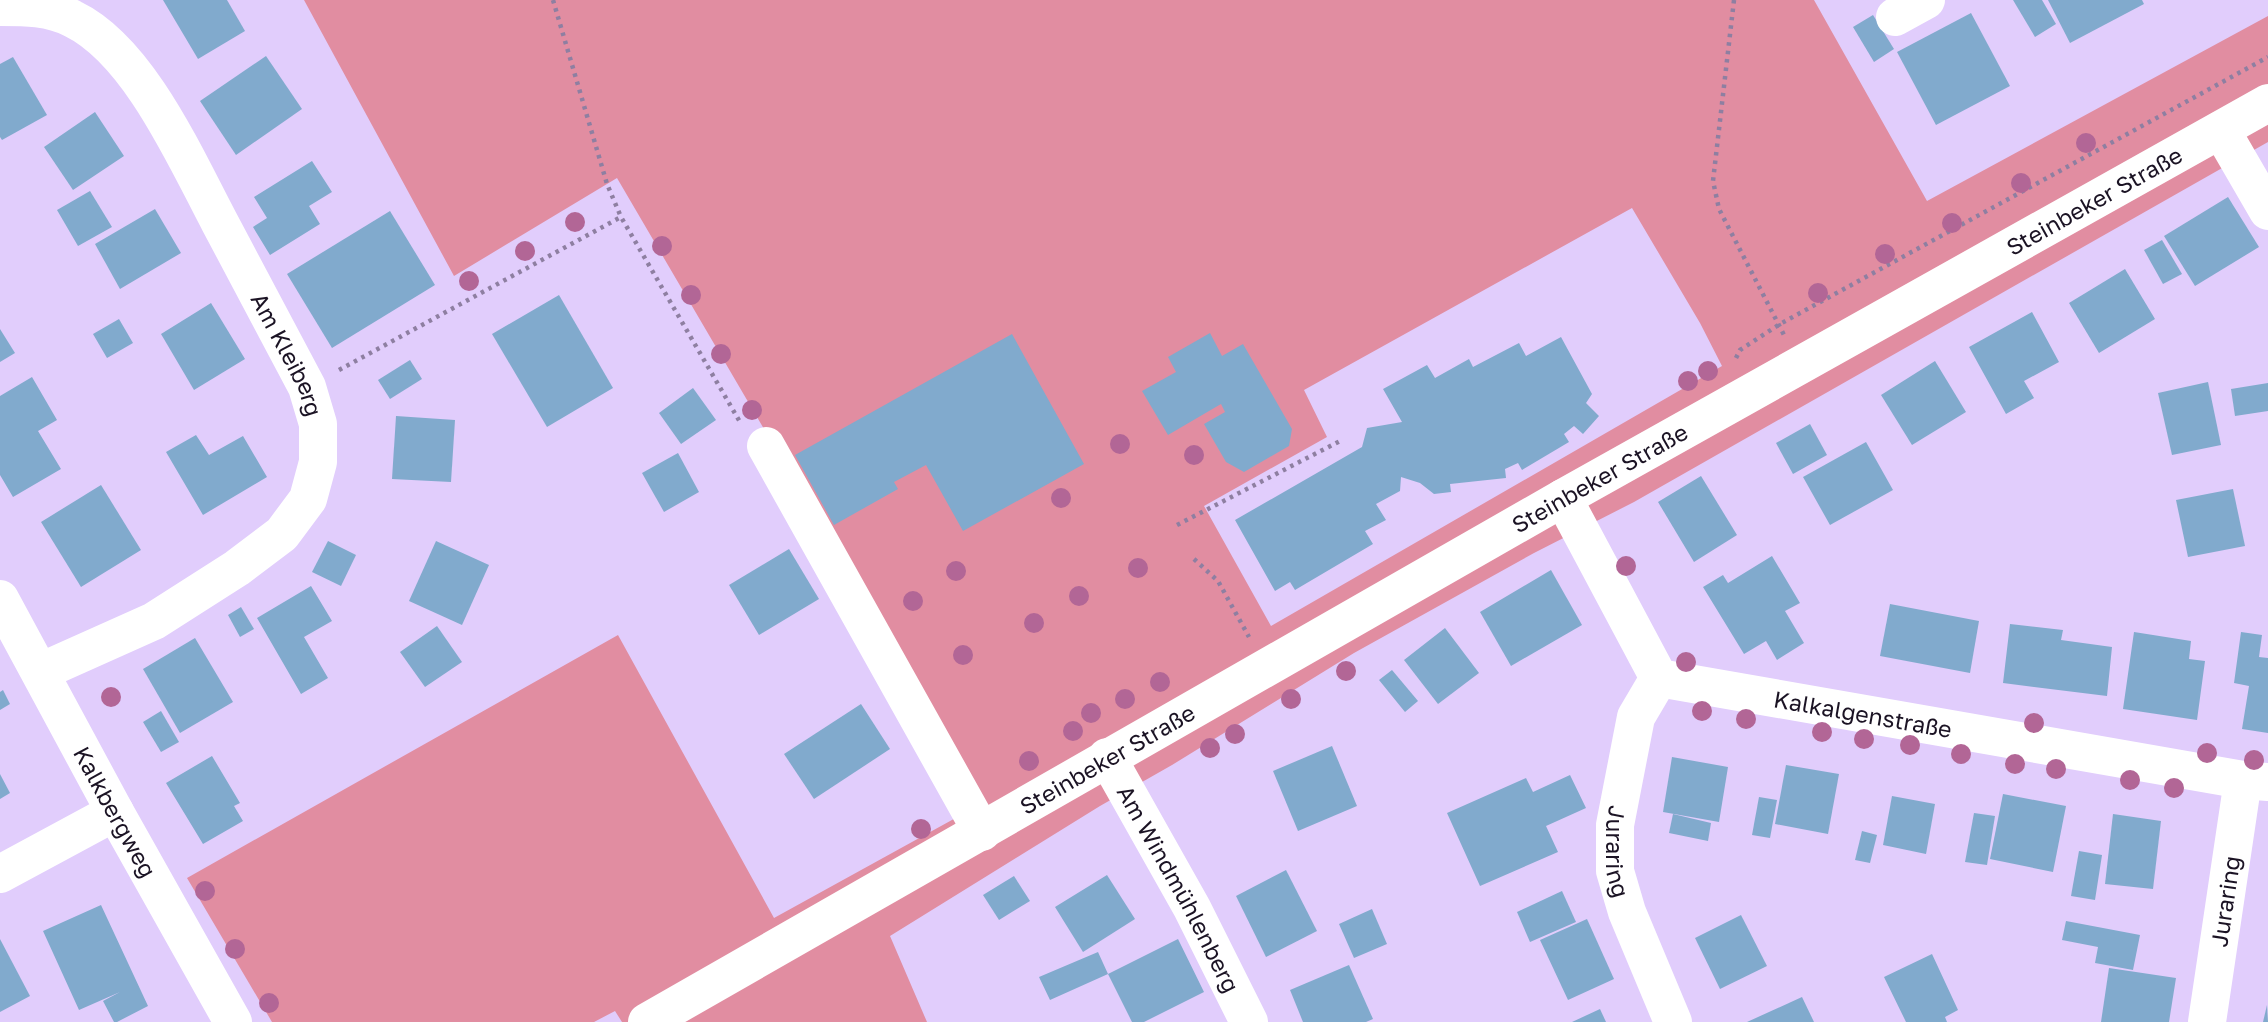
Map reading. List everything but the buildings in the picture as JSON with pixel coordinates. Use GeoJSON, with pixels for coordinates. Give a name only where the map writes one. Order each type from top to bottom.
{"type":"FeatureCollection","features":[{"type":"Feature","properties":{"kind":"street","name":"Am Kleiberg"},"geometry":{"type":"LineString","coordinates":[[0,7],[36,8],[73,18],[109,44],[133,73],[164,119],[307,387],[318,424],[318,462],[308,499],[282,534],[237,568],[154,621],[40,672]]}},
{"type":"Feature","properties":{"kind":"street","name":"Steinbeker Straße"},"geometry":{"type":"LineString","coordinates":[[647,1022],[1563,498],[2268,103]]}},
{"type":"Feature","properties":{"kind":"street"},"geometry":{"type":"LineString","coordinates":[[2221,130],[2268,211]]}},
{"type":"Feature","properties":{"kind":"street"},"geometry":{"type":"LineString","coordinates":[[766,446],[982,832]]}},
{"type":"Feature","properties":{"kind":"street"},"geometry":{"type":"LineString","coordinates":[[1563,498],[1659,678]]}},
{"type":"Feature","properties":{"kind":"street","name":"Kalkbergweg"},"geometry":{"type":"LineString","coordinates":[[0,599],[233,1022]]}},
{"type":"Feature","properties":{"kind":"street","name":"Kalkalgenstraße"},"geometry":{"type":"LineString","coordinates":[[1659,678],[2255,781]]}},
{"type":"Feature","properties":{"kind":"street","name":"Juraring"},"geometry":{"type":"LineString","coordinates":[[1659,678],[1636,717],[1615,825],[1615,871],[1627,912],[1673,1022]]}},
{"type":"Feature","properties":{"kind":"street","name":"Am Windmühlenberg"},"geometry":{"type":"LineString","coordinates":[[1107,757],[1192,908],[1249,1022]]}},
{"type":"Feature","properties":{"kind":"street","name":"Juraring"},"geometry":{"type":"LineString","coordinates":[[2207,1022],[2255,781]]}},
{"type":"Feature","properties":{"kind":"street"},"geometry":{"type":"LineString","coordinates":[[0,874],[115,812]]}},
{"type":"Feature","properties":{"kind":"path"},"geometry":{"type":"LineString","coordinates":[[553,0],[607,184],[621,217],[745,431],[766,446]]}},
{"type":"Feature","properties":{"kind":"path"},"geometry":{"type":"LineString","coordinates":[[1734,0],[1713,181],[1719,209],[1780,324],[1798,365]]}},
{"type":"Feature","properties":{"kind":"path"},"geometry":{"type":"LineString","coordinates":[[1720,409],[1727,374],[1740,350],[1780,324],[2268,57]]}},
{"type":"Feature","properties":{"kind":"path"},"geometry":{"type":"LineString","coordinates":[[307,387],[621,217]]}},
{"type":"Feature","properties":{"kind":"path"},"geometry":{"type":"LineString","coordinates":[[1178,525],[1340,442]]}},
{"type":"Feature","properties":{"kind":"path"},"geometry":{"type":"LineString","coordinates":[[1194,559],[1218,581],[1267,668]]}},
{"type":"Feature","properties":{"kind":"shaded area"},"geometry":{"type":"Polygon","coordinates":[[[304,0],[1814,0],[1927,201],[2268,16],[2268,142],[1634,502],[1534,553],[1354,653],[890,936],[927,1022],[622,1022],[615,1011],[594,1022],[272,1022],[187,878],[618,635],[774,918],[961,815],[867,605],[617,178],[454,276],[304,0]],[[1632,208],[1304,390],[1327,437],[1204,506],[1271,626],[1722,366],[1700,323],[1632,208]]]}}]}
